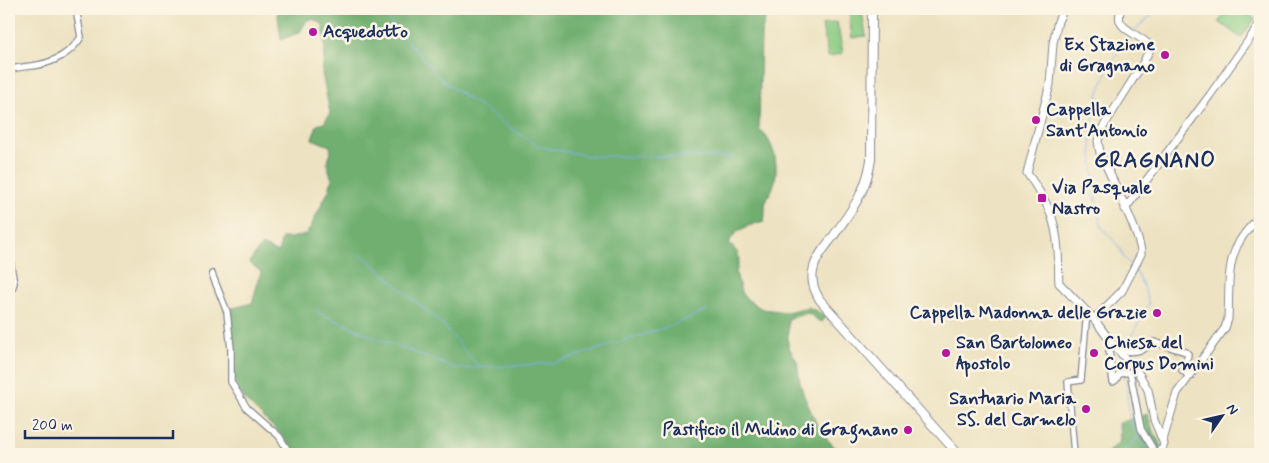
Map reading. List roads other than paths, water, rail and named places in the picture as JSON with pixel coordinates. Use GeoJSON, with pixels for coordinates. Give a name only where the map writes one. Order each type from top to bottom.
{"type":"FeatureCollection","features":[{"type":"Feature","properties":{"kind":"main road"},"geometry":{"type":"LineString","coordinates":[[872,9],[871,160],[869,172],[866,185],[858,199],[819,256],[812,276],[813,288],[820,300],[958,454]]}},
{"type":"Feature","properties":{"kind":"street"},"geometry":{"type":"LineString","coordinates":[[9,72],[18,67],[39,65],[67,54],[81,37],[76,9]]}},
{"type":"Feature","properties":{"kind":"street"},"geometry":{"type":"LineString","coordinates":[[1064,9],[1058,21],[1053,43],[1050,84],[1027,173],[1041,192],[1052,215],[1058,252],[1059,283],[1094,319],[1139,374],[1148,390],[1156,423],[1163,440]]}},
{"type":"Feature","properties":{"kind":"street"},"geometry":{"type":"LineString","coordinates":[[1094,319],[1122,291],[1138,263],[1141,249],[1100,153],[1098,141],[1102,129],[1152,47],[1122,25],[1120,20],[1121,9]]}},
{"type":"Feature","properties":{"kind":"street"},"geometry":{"type":"LineString","coordinates":[[1125,209],[1260,24]]}},
{"type":"Feature","properties":{"kind":"street"},"geometry":{"type":"LineString","coordinates":[[1111,342],[1109,350],[1113,382],[1119,374],[1129,372],[1141,430],[1157,452],[1164,444],[1163,440],[1167,422],[1175,397],[1225,328],[1228,319],[1232,256],[1241,237],[1260,217]]}},
{"type":"Feature","properties":{"kind":"street"},"geometry":{"type":"LineString","coordinates":[[9,256],[14,283],[9,298]]}},
{"type":"Feature","properties":{"kind":"street"},"geometry":{"type":"LineString","coordinates":[[212,274],[227,312],[231,349],[231,382],[247,408],[279,436],[290,454]]}},
{"type":"Feature","properties":{"kind":"street"},"geometry":{"type":"LineString","coordinates":[[1074,454],[1068,382],[1081,380],[1087,312]]}},
{"type":"Feature","properties":{"kind":"street"},"geometry":{"type":"LineString","coordinates":[[1119,350],[1145,349],[1154,342],[1186,352],[1188,358],[1182,370],[1190,377]]}},
{"type":"Feature","properties":{"kind":"street"},"geometry":{"type":"LineString","coordinates":[[1156,423],[1165,425],[1167,422]]}},
{"type":"Feature","properties":{"kind":"waterway"},"geometry":{"type":"LineString","coordinates":[[379,9],[443,81],[537,146],[589,156],[734,157]]}},
{"type":"Feature","properties":{"kind":"waterway"},"geometry":{"type":"LineString","coordinates":[[1135,30],[1159,9]]}},
{"type":"Feature","properties":{"kind":"waterway"},"geometry":{"type":"LineString","coordinates":[[1131,35],[1122,46],[1102,84],[1094,112],[1091,140],[1095,195],[1101,226],[1120,248],[1124,258],[1133,266]]}},
{"type":"Feature","properties":{"kind":"waterway"},"geometry":{"type":"LineString","coordinates":[[361,254],[443,325],[479,367]]}},
{"type":"Feature","properties":{"kind":"waterway"},"geometry":{"type":"LineString","coordinates":[[1130,345],[1132,335],[1149,304],[1136,271]]}},
{"type":"Feature","properties":{"kind":"waterway"},"geometry":{"type":"LineString","coordinates":[[315,311],[376,338],[457,369],[554,363],[676,324],[707,310]]}},
{"type":"Feature","properties":{"kind":"waterway"},"geometry":{"type":"LineString","coordinates":[[1125,376],[1129,417],[1149,454]]}},
{"type":"Feature","properties":{"kind":"waterway"},"geometry":{"type":"LineString","coordinates":[[1118,454],[1128,448],[1138,437]]}},
{"type":"Feature","properties":{"kind":"place","name":"Acquedotto"},"geometry":{"type":"Point","coordinates":[313,32]}},
{"type":"Feature","properties":{"kind":"place","name":"Ex Stazione di Gragnano"},"geometry":{"type":"Point","coordinates":[1165,55]}},
{"type":"Feature","properties":{"kind":"place","name":"Cappella Sant'Antonio"},"geometry":{"type":"Point","coordinates":[1036,120]}},
{"type":"Feature","properties":{"kind":"place","name":"Via Pasquale Nastro"},"geometry":{"type":"Point","coordinates":[1042,198]}},
{"type":"Feature","properties":{"kind":"place","name":"Cappella Madonna delle Grazie"},"geometry":{"type":"Point","coordinates":[1157,313]}},
{"type":"Feature","properties":{"kind":"place","name":"San Bartolomeo Apostolo"},"geometry":{"type":"Point","coordinates":[946,353]}},
{"type":"Feature","properties":{"kind":"place","name":"Chiesa del Corpus Domini"},"geometry":{"type":"Point","coordinates":[1094,353]}},
{"type":"Feature","properties":{"kind":"place","name":"Santuario Maria SS. del Carmelo"},"geometry":{"type":"Point","coordinates":[1086,409]}},
{"type":"Feature","properties":{"kind":"place","name":"Pastificio il Mulino di Gragnano"},"geometry":{"type":"Point","coordinates":[908,430]}},
{"type":"Feature","properties":{"kind":"district","name":"GRAGNANO"},"geometry":{"type":"Point","coordinates":[1155,161]}}]}
